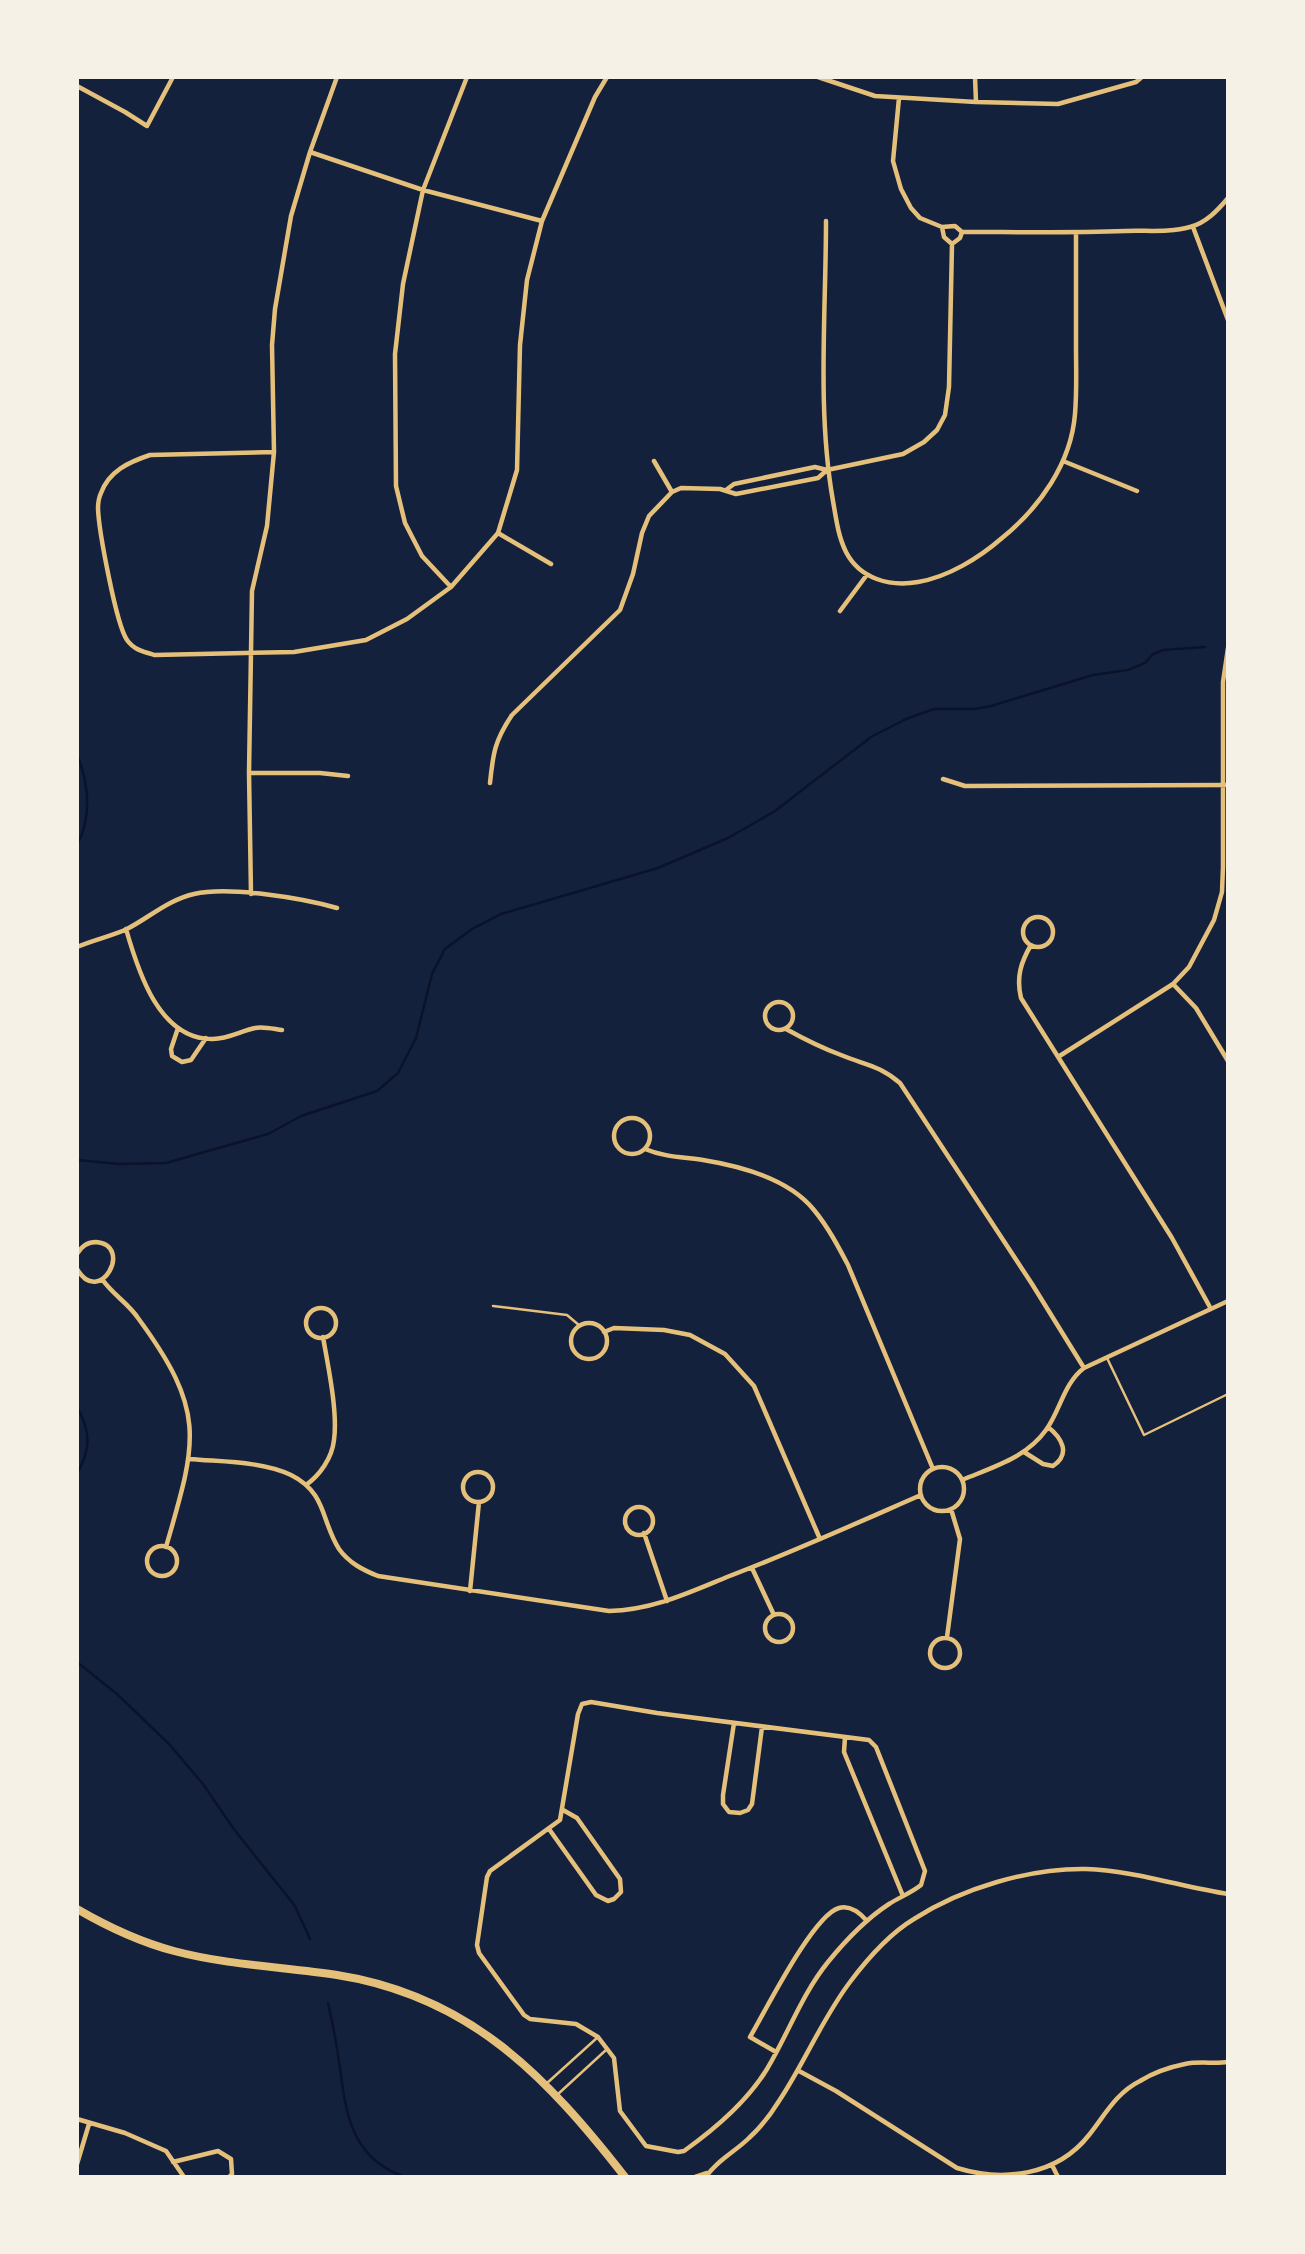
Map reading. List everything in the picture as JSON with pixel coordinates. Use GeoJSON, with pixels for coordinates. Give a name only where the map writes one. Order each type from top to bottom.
{"type":"FeatureCollection","features":[{"type":"Feature","properties":{"kind":"main road"},"geometry":{"type":"LineString","coordinates":[[77,1909],[132,1937],[174,1951],[339,1975],[404,1992],[461,2017],[485,2032],[546,2084],[625,2177]]}},
{"type":"Feature","properties":{"kind":"street"},"geometry":{"type":"LineString","coordinates":[[77,86],[147,126],[173,77]]}},
{"type":"Feature","properties":{"kind":"street"},"geometry":{"type":"LineString","coordinates":[[251,894],[249,773],[252,591],[267,526],[274,452],[272,345],[276,297],[292,216],[310,152],[337,77]]}},
{"type":"Feature","properties":{"kind":"street"},"geometry":{"type":"LineString","coordinates":[[451,587],[422,556],[405,523],[396,486],[395,354],[403,284],[423,190],[467,77]]}},
{"type":"Feature","properties":{"kind":"street"},"geometry":{"type":"LineString","coordinates":[[274,452],[150,455],[131,461],[114,472],[100,494],[98,507],[119,621],[129,643],[138,651],[155,655],[294,652],[366,640],[407,619],[451,587],[498,533],[517,470],[520,345],[527,280],[542,221],[595,97],[607,77]]}},
{"type":"Feature","properties":{"kind":"street"},"geometry":{"type":"LineString","coordinates":[[818,77],[875,96],[1058,104],[1136,82],[1142,77]]}},
{"type":"Feature","properties":{"kind":"street"},"geometry":{"type":"LineString","coordinates":[[975,77],[976,102]]}},
{"type":"Feature","properties":{"kind":"street"},"geometry":{"type":"LineString","coordinates":[[899,98],[893,161],[901,189],[920,218],[942,227],[955,226],[962,232],[1028,231],[1076,234],[1174,230],[1193,227],[1214,214],[1228,198]]}},
{"type":"Feature","properties":{"kind":"street"},"geometry":{"type":"LineString","coordinates":[[310,152],[423,190],[542,221]]}},
{"type":"Feature","properties":{"kind":"street"},"geometry":{"type":"LineString","coordinates":[[826,221],[824,410],[827,470],[840,538],[847,555],[866,576],[890,584],[918,582],[941,576],[987,551],[1024,520],[1052,482],[1063,461],[1075,416],[1076,234]]}},
{"type":"Feature","properties":{"kind":"street"},"geometry":{"type":"LineString","coordinates":[[726,490],[734,484],[815,467],[827,470],[903,454],[924,442],[937,430],[945,415],[949,387],[951,244],[944,237],[942,227]]}},
{"type":"Feature","properties":{"kind":"street"},"geometry":{"type":"LineString","coordinates":[[1193,227],[1228,320]]}},
{"type":"Feature","properties":{"kind":"street"},"geometry":{"type":"LineString","coordinates":[[951,244],[960,238],[962,232]]}},
{"type":"Feature","properties":{"kind":"street"},"geometry":{"type":"LineString","coordinates":[[654,461],[671,492]]}},
{"type":"Feature","properties":{"kind":"street"},"geometry":{"type":"LineString","coordinates":[[1063,461],[1137,491]]}},
{"type":"Feature","properties":{"kind":"street"},"geometry":{"type":"LineString","coordinates":[[490,782],[493,748],[512,715],[620,610],[633,575],[642,533],[649,516],[671,492],[681,488],[726,490],[736,494],[818,478],[827,470]]}},
{"type":"Feature","properties":{"kind":"street"},"geometry":{"type":"LineString","coordinates":[[498,533],[551,564]]}},
{"type":"Feature","properties":{"kind":"street"},"geometry":{"type":"LineString","coordinates":[[840,611],[866,576]]}},
{"type":"Feature","properties":{"kind":"street"},"geometry":{"type":"LineString","coordinates":[[1058,1057],[1173,984],[1189,967],[1202,947],[1214,920],[1222,892],[1225,785],[1223,682],[1228,648]]}},
{"type":"Feature","properties":{"kind":"street"},"geometry":{"type":"LineString","coordinates":[[249,773],[320,773],[348,776]]}},
{"type":"Feature","properties":{"kind":"street"},"geometry":{"type":"LineString","coordinates":[[943,779],[965,786],[1225,785]]}},
{"type":"Feature","properties":{"kind":"street"},"geometry":{"type":"LineString","coordinates":[[77,947],[126,929],[159,909],[188,896],[213,892],[309,900],[337,908]]}},
{"type":"Feature","properties":{"kind":"street"},"geometry":{"type":"LineString","coordinates":[[1031,918],[1045,919],[1052,927],[1050,940],[1042,946],[1031,945],[1023,935],[1024,925],[1031,918]]}},
{"type":"Feature","properties":{"kind":"street"},"geometry":{"type":"LineString","coordinates":[[126,929],[136,964],[152,995],[166,1017],[178,1028],[206,1038],[231,1036],[257,1027],[282,1030]]}},
{"type":"Feature","properties":{"kind":"street"},"geometry":{"type":"LineString","coordinates":[[1031,945],[1021,962],[1021,998],[1172,1238],[1211,1309]]}},
{"type":"Feature","properties":{"kind":"street"},"geometry":{"type":"LineString","coordinates":[[1173,984],[1196,1008],[1228,1061]]}},
{"type":"Feature","properties":{"kind":"street"},"geometry":{"type":"LineString","coordinates":[[786,1029],[793,1017],[791,1008],[779,1002],[770,1005],[765,1013],[766,1022],[772,1029],[786,1029],[845,1057],[867,1062],[900,1083],[1032,1284],[1083,1368]]}},
{"type":"Feature","properties":{"kind":"street"},"geometry":{"type":"LineString","coordinates":[[178,1028],[171,1049],[175,1060],[191,1060],[206,1038]]}},
{"type":"Feature","properties":{"kind":"street"},"geometry":{"type":"LineString","coordinates":[[626,1119],[642,1122],[650,1138],[645,1149],[634,1155],[617,1148],[613,1137],[617,1126],[626,1119]]}},
{"type":"Feature","properties":{"kind":"street"},"geometry":{"type":"LineString","coordinates":[[645,1149],[661,1156],[702,1160],[746,1171],[793,1190],[813,1208],[848,1265],[933,1469]]}},
{"type":"Feature","properties":{"kind":"street"},"geometry":{"type":"LineString","coordinates":[[77,1254],[91,1242],[97,1242],[108,1248],[114,1259],[107,1276],[102,1279],[89,1280],[77,1269]]}},
{"type":"Feature","properties":{"kind":"street"},"geometry":{"type":"LineString","coordinates":[[102,1279],[110,1291],[136,1315],[172,1367],[183,1389],[189,1411],[192,1436],[190,1459],[166,1547]]}},
{"type":"Feature","properties":{"kind":"street"},"geometry":{"type":"LineString","coordinates":[[962,1480],[1024,1452],[1048,1427],[1069,1386],[1083,1368],[1228,1301]]}},
{"type":"Feature","properties":{"kind":"street"},"geometry":{"type":"LineString","coordinates":[[317,1309],[331,1312],[335,1321],[333,1330],[323,1337],[312,1335],[307,1327],[307,1318],[317,1309]]}},
{"type":"Feature","properties":{"kind":"street"},"geometry":{"type":"LineString","coordinates":[[595,1324],[604,1332],[606,1341],[603,1352],[593,1358],[582,1358],[573,1350],[572,1334],[580,1325],[595,1324]]}},
{"type":"Feature","properties":{"kind":"street"},"geometry":{"type":"LineString","coordinates":[[604,1332],[614,1328],[664,1330],[690,1335],[725,1354],[754,1386],[820,1539]]}},
{"type":"Feature","properties":{"kind":"street"},"geometry":{"type":"LineString","coordinates":[[306,1485],[321,1471],[334,1442],[333,1410],[323,1337]]}},
{"type":"Feature","properties":{"kind":"street"},"geometry":{"type":"LineString","coordinates":[[1024,1452],[1044,1464],[1053,1466],[1060,1461],[1064,1451],[1062,1444],[1057,1434],[1048,1427]]}},
{"type":"Feature","properties":{"kind":"street"},"geometry":{"type":"LineString","coordinates":[[190,1459],[274,1468],[293,1476],[318,1497],[338,1548],[348,1560],[363,1570],[390,1579],[609,1611],[633,1611],[667,1601],[752,1568],[921,1495]]}},
{"type":"Feature","properties":{"kind":"street"},"geometry":{"type":"LineString","coordinates":[[940,1467],[953,1470],[962,1480],[964,1493],[951,1509],[933,1509],[921,1495],[924,1477],[933,1469],[940,1467]]}},
{"type":"Feature","properties":{"kind":"street"},"geometry":{"type":"LineString","coordinates":[[480,1472],[488,1476],[493,1485],[488,1498],[479,1502],[470,1499],[463,1486],[467,1478],[480,1472]]}},
{"type":"Feature","properties":{"kind":"street"},"geometry":{"type":"LineString","coordinates":[[470,1591],[479,1502]]}},
{"type":"Feature","properties":{"kind":"street"},"geometry":{"type":"LineString","coordinates":[[635,1507],[644,1508],[653,1518],[652,1527],[644,1533],[632,1532],[627,1526],[628,1513],[635,1507]]}},
{"type":"Feature","properties":{"kind":"street"},"geometry":{"type":"LineString","coordinates":[[947,1637],[960,1539],[951,1509]]}},
{"type":"Feature","properties":{"kind":"street"},"geometry":{"type":"LineString","coordinates":[[644,1533],[667,1601]]}},
{"type":"Feature","properties":{"kind":"street"},"geometry":{"type":"LineString","coordinates":[[166,1547],[175,1554],[176,1563],[171,1572],[158,1575],[150,1569],[148,1555],[154,1548],[166,1547]]}},
{"type":"Feature","properties":{"kind":"street"},"geometry":{"type":"LineString","coordinates":[[752,1568],[774,1615]]}},
{"type":"Feature","properties":{"kind":"street"},"geometry":{"type":"LineString","coordinates":[[774,1615],[787,1616],[792,1623],[791,1636],[783,1642],[773,1641],[766,1634],[766,1625],[774,1615]]}},
{"type":"Feature","properties":{"kind":"street"},"geometry":{"type":"LineString","coordinates":[[947,1637],[959,1646],[960,1657],[954,1665],[940,1668],[932,1661],[929,1652],[933,1643],[947,1637]]}},
{"type":"Feature","properties":{"kind":"street"},"geometry":{"type":"LineString","coordinates":[[590,1702],[762,1727],[869,1740],[876,1747],[925,1871],[921,1885],[867,1921],[827,1963],[766,2070],[722,2121],[684,2151],[646,2146],[623,2116],[614,2058],[608,2048],[598,2037],[576,2024],[530,2019],[524,2015],[479,1953],[477,1945],[487,1877],[490,1871],[560,1820],[582,1704],[590,1702]]}},
{"type":"Feature","properties":{"kind":"street"},"geometry":{"type":"LineString","coordinates":[[734,1723],[723,1795],[723,1804],[729,1812],[740,1813],[748,1810],[752,1804],[762,1727]]}},
{"type":"Feature","properties":{"kind":"street"},"geometry":{"type":"LineString","coordinates":[[845,1737],[844,1752],[903,1896]]}},
{"type":"Feature","properties":{"kind":"street"},"geometry":{"type":"LineString","coordinates":[[549,1829],[596,1895],[608,1901],[621,1892],[620,1878],[577,1818],[563,1810]]}},
{"type":"Feature","properties":{"kind":"street"},"geometry":{"type":"LineString","coordinates":[[695,2177],[707,2175],[750,2138],[799,2071],[827,2017],[849,1983],[878,1948],[914,1919],[972,1891],[1020,1876],[1088,1869],[1228,1894]]}},
{"type":"Feature","properties":{"kind":"street"},"geometry":{"type":"LineString","coordinates":[[776,2052],[750,2037],[803,1946],[835,1909],[845,1907],[859,1913],[867,1921]]}},
{"type":"Feature","properties":{"kind":"street"},"geometry":{"type":"LineString","coordinates":[[799,2071],[836,2091],[957,2168],[976,2174],[1001,2176],[1023,2174],[1052,2165],[1077,2148],[1112,2103],[1139,2081],[1185,2064],[1228,2062]]}},
{"type":"Feature","properties":{"kind":"street"},"geometry":{"type":"LineString","coordinates":[[77,2119],[135,2137],[166,2151],[184,2177]]}},
{"type":"Feature","properties":{"kind":"street"},"geometry":{"type":"LineString","coordinates":[[77,2164],[89,2124]]}},
{"type":"Feature","properties":{"kind":"street"},"geometry":{"type":"LineString","coordinates":[[173,2162],[218,2151],[231,2159],[232,2174],[229,2177]]}},
{"type":"Feature","properties":{"kind":"street"},"geometry":{"type":"LineString","coordinates":[[1052,2165],[1058,2177]]}},
{"type":"Feature","properties":{"kind":"lane"},"geometry":{"type":"LineString","coordinates":[[493,1306],[567,1315],[580,1325]]}},
{"type":"Feature","properties":{"kind":"lane"},"geometry":{"type":"LineString","coordinates":[[1107,1358],[1141,1434],[1144,1435],[1228,1394]]}},
{"type":"Feature","properties":{"kind":"lane"},"geometry":{"type":"LineString","coordinates":[[546,2084],[598,2037]]}},
{"type":"Feature","properties":{"kind":"lane"},"geometry":{"type":"LineString","coordinates":[[557,2095],[608,2048]]}},
{"type":"Feature","properties":{"kind":"waterway"},"geometry":{"type":"LineString","coordinates":[[77,1160],[120,1164],[166,1163],[268,1134],[301,1116],[377,1091],[398,1073],[416,1038],[432,974],[445,949],[472,929],[501,914],[658,868],[728,838],[775,811],[871,737],[906,719],[934,709],[975,709],[991,706],[1093,675],[1128,670],[1145,663],[1153,654],[1163,650],[1205,647]]}},
{"type":"Feature","properties":{"kind":"waterway"},"geometry":{"type":"LineString","coordinates":[[77,755],[87,800],[85,823],[77,845]]}},
{"type":"Feature","properties":{"kind":"waterway"},"geometry":{"type":"LineString","coordinates":[[77,1407],[88,1441],[77,1474]]}},
{"type":"Feature","properties":{"kind":"waterway"},"geometry":{"type":"LineString","coordinates":[[77,1662],[117,1694],[169,1744],[203,1784],[233,1828],[295,1906],[310,1939]]}},
{"type":"Feature","properties":{"kind":"waterway"},"geometry":{"type":"LineString","coordinates":[[328,2003],[345,2103],[355,2134],[363,2148],[374,2159],[405,2177]]}}]}
